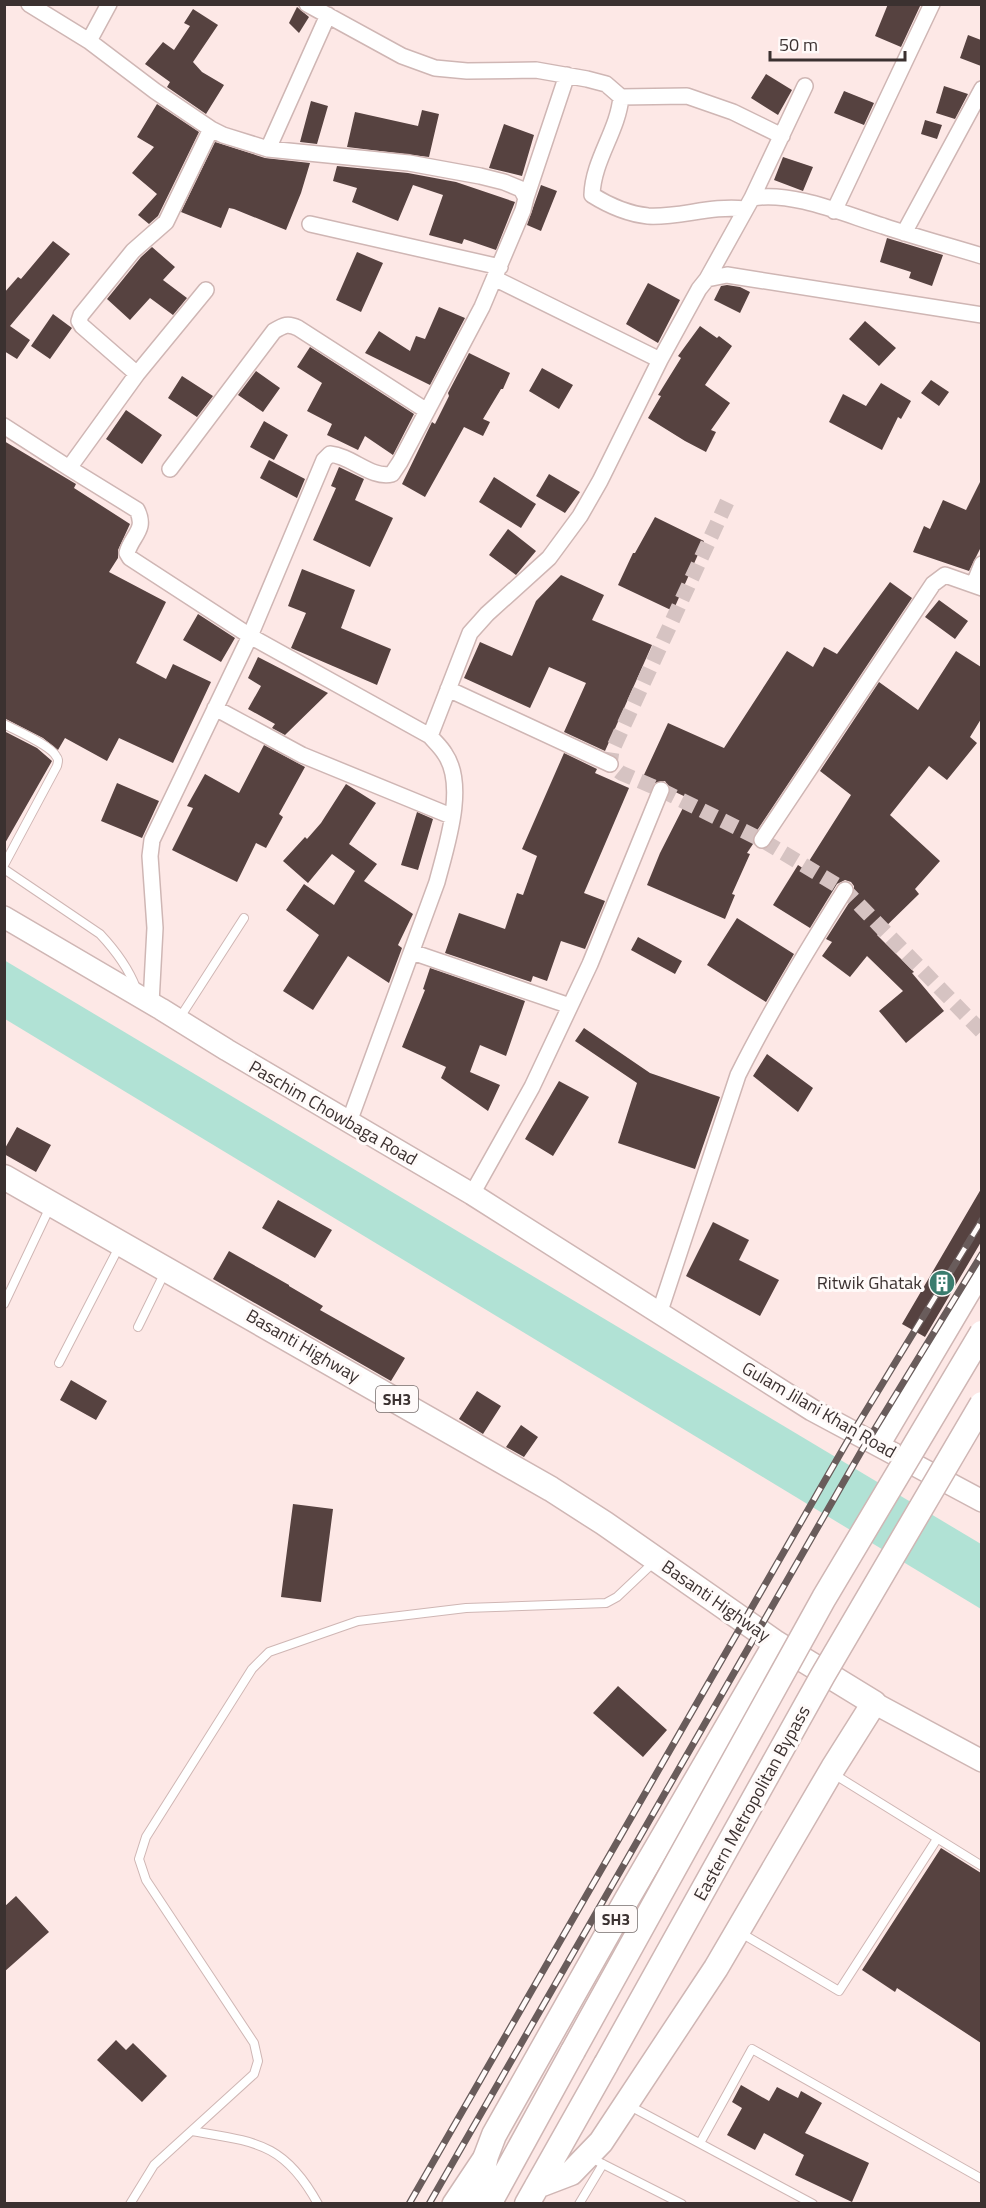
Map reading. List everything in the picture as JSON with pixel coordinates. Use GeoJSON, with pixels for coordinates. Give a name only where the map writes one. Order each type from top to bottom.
{"type":"FeatureCollection","features":[{"type":"Feature","properties":{"kind":"main road","name":"Basanti Highway"},"geometry":{"type":"LineString","coordinates":[[4,1177],[551,1488],[776,1643]]}},
{"type":"Feature","properties":{"kind":"main road"},"geometry":{"type":"LineString","coordinates":[[489,2204],[824,1598],[981,1333]]}},
{"type":"Feature","properties":{"kind":"main road","name":"Eastern Metropolitan Bypass"},"geometry":{"type":"LineString","coordinates":[[532,2195],[823,1675],[981,1404]]}},
{"type":"Feature","properties":{"kind":"main road","name":"SH3"},"geometry":{"type":"LineString","coordinates":[[475,2204],[486,2156],[495,2135],[627,1899],[776,1643],[874,1703]]}},
{"type":"Feature","properties":{"kind":"main road"},"geometry":{"type":"LineString","coordinates":[[532,2195],[595,2160],[602,2142],[716,1968],[874,1703]]}},
{"type":"Feature","properties":{"kind":"street"},"geometry":{"type":"LineString","coordinates":[[29,4],[88,41],[210,129],[235,140],[268,149],[409,163],[460,172],[504,182],[521,189],[526,198]]}},
{"type":"Feature","properties":{"kind":"street"},"geometry":{"type":"LineString","coordinates":[[88,41],[109,4]]}},
{"type":"Feature","properties":{"kind":"street"},"geometry":{"type":"LineString","coordinates":[[308,4],[402,56],[435,68],[467,71],[536,70],[606,84],[621,97],[687,96],[734,112],[782,136]]}},
{"type":"Feature","properties":{"kind":"street"},"geometry":{"type":"LineString","coordinates":[[834,211],[932,4]]}},
{"type":"Feature","properties":{"kind":"street"},"geometry":{"type":"LineString","coordinates":[[268,149],[328,15]]}},
{"type":"Feature","properties":{"kind":"street"},"geometry":{"type":"LineString","coordinates":[[145,999],[155,928],[150,856],[152,840],[250,636],[324,460],[330,454],[340,455],[383,476],[392,474],[428,411],[498,273],[523,210],[567,75]]}},
{"type":"Feature","properties":{"kind":"street"},"geometry":{"type":"LineString","coordinates":[[430,736],[470,633],[487,614],[549,558],[580,516],[600,481],[660,360],[749,203],[805,86]]}},
{"type":"Feature","properties":{"kind":"street"},"geometry":{"type":"LineString","coordinates":[[904,233],[981,89]]}},
{"type":"Feature","properties":{"kind":"street"},"geometry":{"type":"LineString","coordinates":[[621,97],[619,113],[592,180],[592,195],[603,202],[648,216],[728,207],[749,203],[767,195],[780,196],[904,233],[979,251]]}},
{"type":"Feature","properties":{"kind":"street"},"geometry":{"type":"LineString","coordinates":[[137,374],[79,321],[81,315],[133,251],[166,222],[210,129]]}},
{"type":"Feature","properties":{"kind":"street"},"geometry":{"type":"LineString","coordinates":[[310,224],[498,273],[660,360]]}},
{"type":"Feature","properties":{"kind":"street"},"geometry":{"type":"LineString","coordinates":[[707,279],[727,276],[981,315]]}},
{"type":"Feature","properties":{"kind":"street"},"geometry":{"type":"LineString","coordinates":[[69,468],[137,374],[206,290]]}},
{"type":"Feature","properties":{"kind":"street"},"geometry":{"type":"LineString","coordinates":[[170,469],[274,331],[283,325],[290,324],[298,328],[428,411]]}},
{"type":"Feature","properties":{"kind":"street"},"geometry":{"type":"LineString","coordinates":[[4,426],[137,510],[142,518],[141,527],[129,548],[130,558],[250,636],[430,736],[447,755],[455,790],[452,816],[437,882],[349,1122]]}},
{"type":"Feature","properties":{"kind":"street"},"geometry":{"type":"LineString","coordinates":[[762,840],[933,584],[945,574],[978,586],[981,564]]}},
{"type":"Feature","properties":{"kind":"street"},"geometry":{"type":"LineString","coordinates":[[448,689],[610,764]]}},
{"type":"Feature","properties":{"kind":"street"},"geometry":{"type":"LineString","coordinates":[[215,708],[302,754],[452,816]]}},
{"type":"Feature","properties":{"kind":"street"},"geometry":{"type":"LineString","coordinates":[[472,1194],[532,1087],[590,964],[661,790]]}},
{"type":"Feature","properties":{"kind":"street"},"geometry":{"type":"LineString","coordinates":[[659,1314],[738,1075],[754,1042],[846,890]]}},
{"type":"Feature","properties":{"kind":"street","name":"Paschim Chowbaga Road"},"geometry":{"type":"LineString","coordinates":[[4,917],[472,1194],[659,1314]]}},
{"type":"Feature","properties":{"kind":"street"},"geometry":{"type":"LineString","coordinates":[[411,952],[570,1006]]}},
{"type":"Feature","properties":{"kind":"street"},"geometry":{"type":"LineString","coordinates":[[879,1445],[981,1271]]}},
{"type":"Feature","properties":{"kind":"street","name":"Gulam Jilani Khan Road"},"geometry":{"type":"LineString","coordinates":[[659,1314],[812,1410],[981,1501]]}},
{"type":"Feature","properties":{"kind":"street"},"geometry":{"type":"LineString","coordinates":[[874,1703],[981,1761]]}},
{"type":"Feature","properties":{"kind":"street"},"geometry":{"type":"LineString","coordinates":[[453,2204],[486,2156]]}},
{"type":"Feature","properties":{"kind":"lane"},"geometry":{"type":"LineString","coordinates":[[4,724],[48,749],[55,754],[58,760],[57,766],[4,867],[100,934],[113,947],[145,999]]}},
{"type":"Feature","properties":{"kind":"lane"},"geometry":{"type":"LineString","coordinates":[[179,1020],[244,918]]}},
{"type":"Feature","properties":{"kind":"lane"},"geometry":{"type":"LineString","coordinates":[[4,1304],[52,1205]]}},
{"type":"Feature","properties":{"kind":"lane"},"geometry":{"type":"LineString","coordinates":[[59,1363],[121,1243]]}},
{"type":"Feature","properties":{"kind":"lane"},"geometry":{"type":"LineString","coordinates":[[138,1327],[167,1268]]}},
{"type":"Feature","properties":{"kind":"lane"},"geometry":{"type":"LineString","coordinates":[[130,2204],[154,2165],[254,2074],[258,2061],[254,2043],[146,1880],[139,1859],[146,1837],[252,1669],[269,1652],[358,1621],[466,1608],[606,1602],[617,1597],[656,1560]]}},
{"type":"Feature","properties":{"kind":"lane"},"geometry":{"type":"LineString","coordinates":[[831,1772],[981,1866]]}},
{"type":"Feature","properties":{"kind":"lane"},"geometry":{"type":"LineString","coordinates":[[738,1932],[839,1991],[937,1839]]}},
{"type":"Feature","properties":{"kind":"lane"},"geometry":{"type":"LineString","coordinates":[[700,2143],[752,2049],[981,2179]]}},
{"type":"Feature","properties":{"kind":"lane"},"geometry":{"type":"LineString","coordinates":[[626,2104],[813,2204]]}},
{"type":"Feature","properties":{"kind":"lane"},"geometry":{"type":"LineString","coordinates":[[192,2131],[248,2140],[268,2148],[288,2163],[309,2187],[318,2204]]}},
{"type":"Feature","properties":{"kind":"lane"},"geometry":{"type":"LineString","coordinates":[[579,2204],[595,2160],[682,2204]]}},
{"type":"Feature","properties":{"kind":"water"},"geometry":{"type":"Polygon","coordinates":[[[4,960],[981,1544],[981,1609],[5,1019],[4,960]]]}},
{"type":"Feature","properties":{"kind":"building"},"geometry":{"type":"Polygon","coordinates":[[[888,4],[921,4],[901,47],[875,36],[888,4]]]}},
{"type":"Feature","properties":{"kind":"building"},"geometry":{"type":"Polygon","coordinates":[[[297,7],[309,17],[299,33],[289,23],[297,7]]]}},
{"type":"Feature","properties":{"kind":"building"},"geometry":{"type":"Polygon","coordinates":[[[193,9],[218,25],[193,62],[202,72],[224,85],[206,114],[167,87],[170,82],[145,64],[163,42],[174,50],[190,26],[184,23],[193,9]]]}},
{"type":"Feature","properties":{"kind":"building"},"geometry":{"type":"Polygon","coordinates":[[[968,35],[981,40],[981,66],[960,58],[968,35]]]}},
{"type":"Feature","properties":{"kind":"building"},"geometry":{"type":"Polygon","coordinates":[[[766,74],[792,90],[778,115],[751,98],[766,74]]]}},
{"type":"Feature","properties":{"kind":"building"},"geometry":{"type":"Polygon","coordinates":[[[944,86],[968,94],[955,119],[936,113],[944,86]]]}},
{"type":"Feature","properties":{"kind":"building"},"geometry":{"type":"Polygon","coordinates":[[[844,91],[874,103],[864,125],[834,113],[844,91]]]}},
{"type":"Feature","properties":{"kind":"building"},"geometry":{"type":"Polygon","coordinates":[[[311,101],[328,106],[317,144],[300,142],[311,101]]]}},
{"type":"Feature","properties":{"kind":"building"},"geometry":{"type":"Polygon","coordinates":[[[157,104],[199,132],[158,216],[149,224],[138,215],[157,194],[132,173],[154,147],[137,137],[157,104]]]}},
{"type":"Feature","properties":{"kind":"building"},"geometry":{"type":"Polygon","coordinates":[[[422,110],[439,114],[429,157],[347,147],[355,112],[418,126],[422,110]]]}},
{"type":"Feature","properties":{"kind":"building"},"geometry":{"type":"Polygon","coordinates":[[[925,120],[942,125],[937,139],[921,134],[925,120]]]}},
{"type":"Feature","properties":{"kind":"building"},"geometry":{"type":"Polygon","coordinates":[[[504,124],[534,135],[522,176],[489,168],[504,124]]]}},
{"type":"Feature","properties":{"kind":"building"},"geometry":{"type":"Polygon","coordinates":[[[215,142],[265,158],[310,163],[286,230],[229,208],[221,228],[181,212],[215,142]]]}},
{"type":"Feature","properties":{"kind":"building"},"geometry":{"type":"Polygon","coordinates":[[[783,157],[813,167],[803,191],[774,180],[783,157]]]}},
{"type":"Feature","properties":{"kind":"building"},"geometry":{"type":"Polygon","coordinates":[[[337,166],[408,173],[456,182],[515,202],[496,250],[464,239],[462,244],[429,235],[443,195],[413,185],[398,221],[352,202],[357,188],[333,181],[337,166]]]}},
{"type":"Feature","properties":{"kind":"building"},"geometry":{"type":"Polygon","coordinates":[[[541,185],[557,191],[541,231],[527,225],[541,185]]]}},
{"type":"Feature","properties":{"kind":"building"},"geometry":{"type":"Polygon","coordinates":[[[887,238],[943,255],[932,286],[909,278],[911,272],[880,262],[887,238]]]}},
{"type":"Feature","properties":{"kind":"building"},"geometry":{"type":"Polygon","coordinates":[[[53,241],[70,254],[10,326],[30,340],[17,359],[4,351],[4,293],[18,277],[21,279],[53,241]]]}},
{"type":"Feature","properties":{"kind":"building"},"geometry":{"type":"Polygon","coordinates":[[[152,247],[175,267],[163,280],[187,298],[173,315],[150,298],[130,320],[107,299],[152,247]]]}},
{"type":"Feature","properties":{"kind":"building"},"geometry":{"type":"Polygon","coordinates":[[[357,252],[383,263],[361,312],[336,300],[357,252]]]}},
{"type":"Feature","properties":{"kind":"building"},"geometry":{"type":"Polygon","coordinates":[[[648,283],[680,300],[658,343],[626,324],[648,283]]]}},
{"type":"Feature","properties":{"kind":"building"},"geometry":{"type":"Polygon","coordinates":[[[721,286],[740,287],[750,292],[740,313],[714,300],[721,286]]]}},
{"type":"Feature","properties":{"kind":"building"},"geometry":{"type":"Polygon","coordinates":[[[439,307],[465,318],[430,385],[365,353],[379,331],[410,351],[416,336],[425,339],[439,307]]]}},
{"type":"Feature","properties":{"kind":"building"},"geometry":{"type":"Polygon","coordinates":[[[53,314],[72,328],[50,359],[31,346],[53,314]]]}},
{"type":"Feature","properties":{"kind":"building"},"geometry":{"type":"Polygon","coordinates":[[[865,321],[896,348],[879,366],[849,339],[865,321]]]}},
{"type":"Feature","properties":{"kind":"building"},"geometry":{"type":"Polygon","coordinates":[[[700,326],[732,346],[705,385],[730,403],[711,430],[716,432],[706,452],[648,418],[661,396],[658,395],[681,358],[678,356],[700,326]]]}},
{"type":"Feature","properties":{"kind":"building"},"geometry":{"type":"Polygon","coordinates":[[[310,347],[414,414],[393,455],[365,436],[358,450],[327,435],[332,424],[307,411],[322,383],[297,367],[310,347]]]}},
{"type":"Feature","properties":{"kind":"building"},"geometry":{"type":"Polygon","coordinates":[[[469,353],[510,373],[503,389],[483,419],[490,422],[483,436],[464,427],[425,497],[402,484],[432,422],[435,424],[469,353]]]}},
{"type":"Feature","properties":{"kind":"building"},"geometry":{"type":"Polygon","coordinates":[[[542,368],[573,385],[559,409],[529,391],[542,368]]]}},
{"type":"Feature","properties":{"kind":"building"},"geometry":{"type":"Polygon","coordinates":[[[256,371],[280,388],[263,412],[238,395],[256,371]]]}},
{"type":"Feature","properties":{"kind":"building"},"geometry":{"type":"Polygon","coordinates":[[[182,376],[213,396],[197,417],[168,398],[182,376]]]}},
{"type":"Feature","properties":{"kind":"building"},"geometry":{"type":"Polygon","coordinates":[[[931,380],[949,392],[939,406],[921,393],[931,380]]]}},
{"type":"Feature","properties":{"kind":"building"},"geometry":{"type":"Polygon","coordinates":[[[881,383],[911,401],[901,419],[898,417],[882,450],[829,422],[843,394],[866,406],[881,383]]]}},
{"type":"Feature","properties":{"kind":"building"},"geometry":{"type":"Polygon","coordinates":[[[126,410],[162,435],[142,464],[106,439],[126,410]]]}},
{"type":"Feature","properties":{"kind":"building"},"geometry":{"type":"Polygon","coordinates":[[[264,421],[288,435],[274,460],[250,447],[264,421]]]}},
{"type":"Feature","properties":{"kind":"building"},"geometry":{"type":"Polygon","coordinates":[[[4,441],[76,484],[74,488],[130,524],[118,550],[118,558],[109,572],[166,602],[136,663],[166,679],[173,664],[211,682],[173,763],[119,738],[107,761],[65,738],[58,750],[43,738],[4,718],[4,441]]]}},
{"type":"Feature","properties":{"kind":"building"},"geometry":{"type":"Polygon","coordinates":[[[269,460],[305,479],[297,498],[260,478],[269,460]]]}},
{"type":"Feature","properties":{"kind":"building"},"geometry":{"type":"Polygon","coordinates":[[[339,467],[364,479],[355,500],[393,518],[370,567],[313,540],[336,488],[331,486],[339,467]]]}},
{"type":"Feature","properties":{"kind":"building"},"geometry":{"type":"Polygon","coordinates":[[[549,474],[580,492],[565,513],[536,496],[549,474]]]}},
{"type":"Feature","properties":{"kind":"building"},"geometry":{"type":"Polygon","coordinates":[[[494,477],[536,504],[521,528],[479,502],[494,477]]]}},
{"type":"Feature","properties":{"kind":"building"},"geometry":{"type":"Polygon","coordinates":[[[981,480],[981,547],[969,571],[913,552],[924,526],[930,529],[943,500],[966,510],[981,480]]]}},
{"type":"Feature","properties":{"kind":"building"},"geometry":{"type":"Polygon","coordinates":[[[655,517],[704,541],[673,611],[618,585],[633,553],[655,517]]]}},
{"type":"Feature","properties":{"kind":"building"},"geometry":{"type":"Polygon","coordinates":[[[508,529],[536,551],[516,575],[489,555],[508,529]]]}},
{"type":"Feature","properties":{"kind":"building"},"geometry":{"type":"Polygon","coordinates":[[[302,569],[355,590],[341,628],[391,649],[377,685],[291,648],[306,613],[288,606],[302,569]]]}},
{"type":"Feature","properties":{"kind":"building"},"geometry":{"type":"Polygon","coordinates":[[[561,575],[604,595],[592,620],[652,645],[605,751],[564,732],[586,683],[549,667],[530,708],[464,678],[480,642],[512,656],[536,601],[561,575]]]}},
{"type":"Feature","properties":{"kind":"building"},"geometry":{"type":"Polygon","coordinates":[[[890,582],[912,598],[754,835],[753,844],[747,853],[750,854],[732,894],[735,895],[725,919],[647,885],[660,853],[688,798],[671,790],[665,781],[655,783],[643,777],[668,723],[724,748],[787,651],[813,667],[824,647],[837,654],[890,582]]]}},
{"type":"Feature","properties":{"kind":"building"},"geometry":{"type":"Polygon","coordinates":[[[939,600],[968,621],[955,639],[925,617],[939,600]]]}},
{"type":"Feature","properties":{"kind":"building"},"geometry":{"type":"Polygon","coordinates":[[[198,614],[235,638],[221,662],[183,640],[198,614]]]}},
{"type":"Feature","properties":{"kind":"building"},"geometry":{"type":"Polygon","coordinates":[[[956,651],[981,667],[981,719],[970,737],[977,743],[947,780],[929,766],[890,815],[940,861],[915,889],[919,894],[877,935],[914,972],[912,973],[944,1011],[906,1043],[879,1011],[903,991],[867,956],[850,977],[822,956],[832,942],[826,939],[854,895],[854,886],[851,882],[845,880],[837,884],[810,928],[773,905],[798,865],[804,869],[851,795],[820,771],[879,682],[918,710],[956,651]]]}},
{"type":"Feature","properties":{"kind":"building"},"geometry":{"type":"Polygon","coordinates":[[[258,657],[328,693],[285,735],[272,728],[275,724],[248,709],[261,686],[248,678],[258,657]]]}},
{"type":"Feature","properties":{"kind":"building"},"geometry":{"type":"Polygon","coordinates":[[[4,731],[37,748],[52,761],[4,845],[4,731]]]}},
{"type":"Feature","properties":{"kind":"building"},"geometry":{"type":"Polygon","coordinates":[[[264,745],[305,767],[279,814],[283,817],[266,848],[256,843],[237,882],[172,850],[193,808],[187,806],[205,774],[239,793],[264,745]]]}},
{"type":"Feature","properties":{"kind":"building"},"geometry":{"type":"Polygon","coordinates":[[[564,753],[597,769],[595,773],[629,788],[584,893],[605,901],[585,949],[561,941],[547,981],[533,976],[531,982],[445,953],[459,913],[505,929],[517,893],[523,895],[537,856],[522,849],[564,753]]]}},
{"type":"Feature","properties":{"kind":"building"},"geometry":{"type":"Polygon","coordinates":[[[117,783],[159,801],[142,838],[101,821],[117,783]]]}},
{"type":"Feature","properties":{"kind":"building"},"geometry":{"type":"Polygon","coordinates":[[[346,784],[376,803],[349,844],[377,864],[364,881],[413,914],[398,945],[402,948],[389,983],[348,956],[313,1010],[283,991],[319,935],[286,910],[304,884],[334,905],[355,871],[332,854],[308,883],[283,861],[321,823],[346,784]]]}},
{"type":"Feature","properties":{"kind":"building"},"geometry":{"type":"Polygon","coordinates":[[[417,812],[433,819],[418,870],[401,865],[417,812]]]}},
{"type":"Feature","properties":{"kind":"building"},"geometry":{"type":"Polygon","coordinates":[[[737,918],[794,954],[766,1002],[707,965],[737,918]]]}},
{"type":"Feature","properties":{"kind":"building"},"geometry":{"type":"Polygon","coordinates":[[[638,937],[682,961],[675,974],[631,950],[638,937]]]}},
{"type":"Feature","properties":{"kind":"building"},"geometry":{"type":"Polygon","coordinates":[[[430,968],[525,1001],[506,1056],[480,1045],[470,1072],[500,1085],[488,1111],[441,1078],[446,1067],[402,1047],[425,990],[423,989],[430,968]]]}},
{"type":"Feature","properties":{"kind":"building"},"geometry":{"type":"Polygon","coordinates":[[[584,1028],[650,1073],[720,1097],[695,1169],[618,1143],[637,1083],[575,1041],[584,1028]]]}},
{"type":"Feature","properties":{"kind":"building"},"geometry":{"type":"Polygon","coordinates":[[[767,1054],[813,1088],[798,1112],[753,1076],[767,1054]]]}},
{"type":"Feature","properties":{"kind":"building"},"geometry":{"type":"Polygon","coordinates":[[[559,1081],[589,1097],[553,1156],[525,1139],[559,1081]]]}},
{"type":"Feature","properties":{"kind":"building"},"geometry":{"type":"Polygon","coordinates":[[[17,1127],[51,1145],[36,1172],[4,1154],[17,1127]]]}},
{"type":"Feature","properties":{"kind":"building","name":"Ritwik Ghatak"},"geometry":{"type":"Polygon","coordinates":[[[981,1189],[981,1242],[925,1337],[902,1324],[981,1189]]]}},
{"type":"Feature","properties":{"kind":"building"},"geometry":{"type":"Polygon","coordinates":[[[278,1200],[332,1230],[315,1258],[262,1228],[278,1200]]]}},
{"type":"Feature","properties":{"kind":"building"},"geometry":{"type":"Polygon","coordinates":[[[713,1222],[749,1240],[739,1260],[779,1280],[760,1316],[686,1276],[713,1222]]]}},
{"type":"Feature","properties":{"kind":"building"},"geometry":{"type":"Polygon","coordinates":[[[229,1251],[323,1306],[320,1310],[405,1358],[391,1381],[213,1279],[229,1251]]]}},
{"type":"Feature","properties":{"kind":"building"},"geometry":{"type":"Polygon","coordinates":[[[71,1380],[107,1401],[96,1420],[60,1400],[71,1380]]]}},
{"type":"Feature","properties":{"kind":"building"},"geometry":{"type":"Polygon","coordinates":[[[477,1391],[501,1406],[483,1434],[459,1419],[477,1391]]]}},
{"type":"Feature","properties":{"kind":"building"},"geometry":{"type":"Polygon","coordinates":[[[521,1425],[538,1437],[524,1457],[506,1447],[521,1425]]]}},
{"type":"Feature","properties":{"kind":"building"},"geometry":{"type":"Polygon","coordinates":[[[293,1504],[333,1509],[321,1602],[281,1597],[293,1504]]]}},
{"type":"Feature","properties":{"kind":"building"},"geometry":{"type":"Polygon","coordinates":[[[618,1686],[667,1730],[643,1757],[593,1713],[618,1686]]]}},
{"type":"Feature","properties":{"kind":"building"},"geometry":{"type":"Polygon","coordinates":[[[941,1848],[981,1873],[981,2043],[897,1988],[895,1992],[862,1970],[941,1848]]]}},
{"type":"Feature","properties":{"kind":"building"},"geometry":{"type":"Polygon","coordinates":[[[16,1896],[49,1932],[4,1972],[4,1907],[16,1896]]]}},
{"type":"Feature","properties":{"kind":"building"},"geometry":{"type":"Polygon","coordinates":[[[116,2040],[126,2050],[133,2043],[167,2076],[142,2102],[97,2060],[116,2040]]]}},
{"type":"Feature","properties":{"kind":"building"},"geometry":{"type":"Polygon","coordinates":[[[741,2085],[769,2101],[777,2087],[798,2098],[801,2091],[822,2103],[805,2133],[869,2163],[852,2202],[795,2175],[804,2155],[764,2133],[755,2150],[727,2135],[742,2108],[732,2102],[741,2085]]]}},
{"type":"Feature","properties":{"kind":"tunnel"},"geometry":{"type":"LineString","coordinates":[[727,502],[612,751],[610,764],[621,773],[661,790],[762,840],[845,890],[982,1032]]}},
{"type":"Feature","properties":{"kind":"railway"},"geometry":{"type":"LineString","coordinates":[[409,2204],[847,1442],[982,1220]]}},
{"type":"Feature","properties":{"kind":"railway"},"geometry":{"type":"LineString","coordinates":[[429,2204],[862,1450],[982,1254]]}},
{"type":"Feature","properties":{"kind":"place","name":"Ritwik Ghatak"},"geometry":{"type":"Point","coordinates":[942,1283]}}]}
